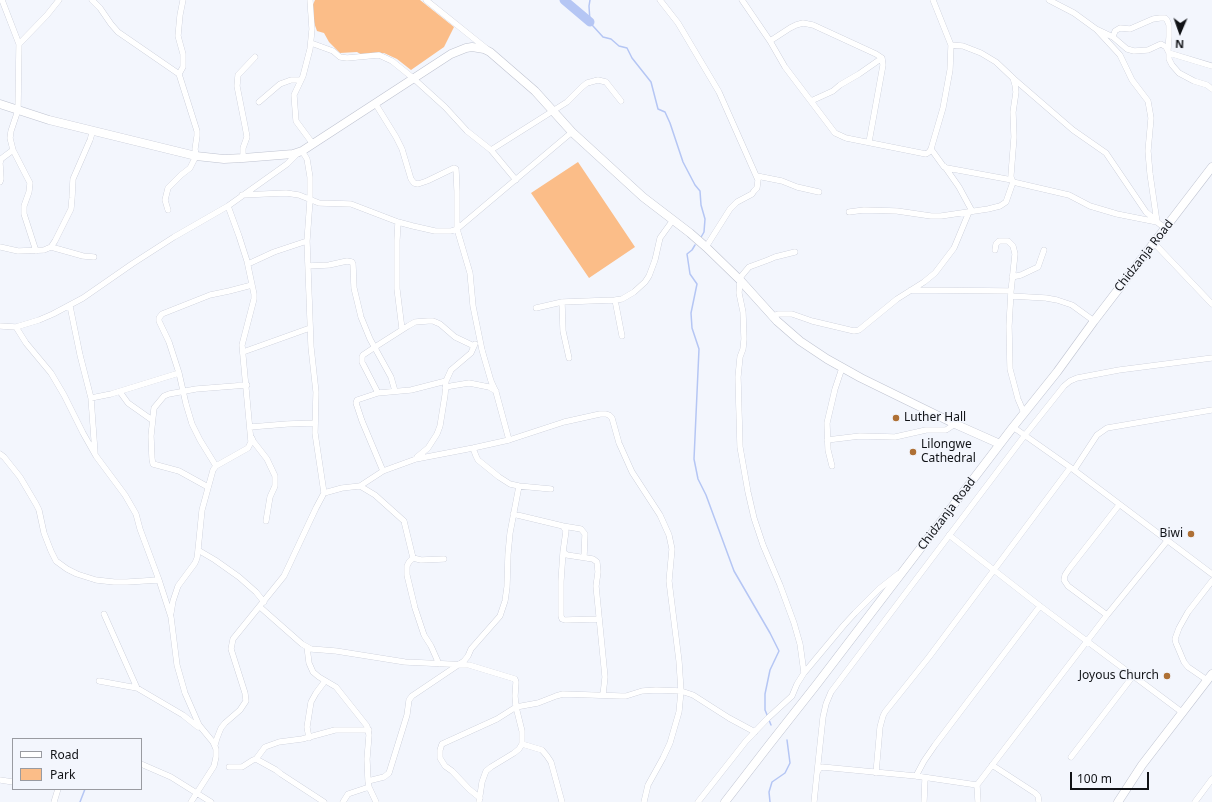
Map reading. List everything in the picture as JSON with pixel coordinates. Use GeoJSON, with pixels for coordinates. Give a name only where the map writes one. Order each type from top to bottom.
{"type":"FeatureCollection","features":[{"type":"Feature","properties":{"kind":"street"},"geometry":{"type":"LineString","coordinates":[[1,0],[20,44],[18,110],[10,138],[13,150],[30,184],[24,206],[24,214],[36,251]]}},
{"type":"Feature","properties":{"kind":"street"},"geometry":{"type":"LineString","coordinates":[[20,44],[59,0]]}},
{"type":"Feature","properties":{"kind":"street"},"geometry":{"type":"LineString","coordinates":[[92,0],[118,32],[179,74],[197,131],[195,149],[196,156],[190,168],[168,188],[165,200],[168,210]]}},
{"type":"Feature","properties":{"kind":"street"},"geometry":{"type":"LineString","coordinates":[[179,74],[183,67],[183,54],[178,36],[183,0]]}},
{"type":"Feature","properties":{"kind":"street"},"geometry":{"type":"LineString","coordinates":[[310,0],[312,29],[311,42],[301,80],[294,95],[296,121],[313,144]]}},
{"type":"Feature","properties":{"kind":"street"},"geometry":{"type":"LineString","coordinates":[[426,0],[535,90],[572,132],[643,197],[706,247],[740,279],[772,317],[800,341],[842,368],[955,424],[1000,444]]}},
{"type":"Feature","properties":{"kind":"street"},"geometry":{"type":"LineString","coordinates":[[660,0],[678,23],[718,92],[757,176],[758,183],[752,194],[737,202],[730,208],[706,247]]}},
{"type":"Feature","properties":{"kind":"street"},"geometry":{"type":"LineString","coordinates":[[742,0],[770,41],[785,67],[835,133],[846,138],[922,153],[929,152],[932,149],[950,70],[952,45],[933,0]]}},
{"type":"Feature","properties":{"kind":"street"},"geometry":{"type":"LineString","coordinates":[[1048,0],[1074,13],[1096,29],[1113,37],[1127,49],[1148,50],[1161,44],[1166,47],[1168,52],[1212,66]]}},
{"type":"Feature","properties":{"kind":"street"},"geometry":{"type":"LineString","coordinates":[[1113,37],[1115,31],[1120,28],[1130,29],[1154,19],[1165,18],[1167,20],[1170,37],[1168,52],[1172,65],[1179,74],[1207,85],[1212,89]]}},
{"type":"Feature","properties":{"kind":"street"},"geometry":{"type":"LineString","coordinates":[[770,41],[796,25],[803,23],[812,25],[882,58],[883,65],[869,142]]}},
{"type":"Feature","properties":{"kind":"street"},"geometry":{"type":"LineString","coordinates":[[1096,29],[1120,55],[1132,80],[1148,101],[1151,118],[1148,151],[1157,222]]}},
{"type":"Feature","properties":{"kind":"street"},"geometry":{"type":"LineString","coordinates":[[311,42],[346,58],[379,56],[392,61],[445,107],[467,131],[491,150],[516,180]]}},
{"type":"Feature","properties":{"kind":"street"},"geometry":{"type":"LineString","coordinates":[[952,45],[967,47],[996,62],[1073,130],[1106,153],[1146,212],[1165,228]]}},
{"type":"Feature","properties":{"kind":"street"},"geometry":{"type":"LineString","coordinates":[[0,322],[2,326],[16,327],[39,320],[70,306],[174,237],[228,206],[287,164],[300,152],[428,68],[459,50],[472,47],[484,49],[490,52]]}},
{"type":"Feature","properties":{"kind":"street"},"geometry":{"type":"LineString","coordinates":[[243,158],[243,148],[246,138],[237,86],[238,74],[255,57]]}},
{"type":"Feature","properties":{"kind":"street"},"geometry":{"type":"LineString","coordinates":[[811,100],[833,90],[882,58]]}},
{"type":"Feature","properties":{"kind":"street"},"geometry":{"type":"LineString","coordinates":[[849,212],[864,210],[898,211],[931,216],[988,209],[1003,204],[1008,198],[1012,181],[1011,175],[1014,137],[1013,112],[1016,92],[1013,78]]}},
{"type":"Feature","properties":{"kind":"street"},"geometry":{"type":"LineString","coordinates":[[259,102],[280,84],[291,80],[301,80]]}},
{"type":"Feature","properties":{"kind":"street"},"geometry":{"type":"LineString","coordinates":[[491,150],[567,102],[587,83],[598,80],[603,81],[609,85],[621,101]]}},
{"type":"Feature","properties":{"kind":"street"},"geometry":{"type":"LineString","coordinates":[[375,103],[402,149],[411,179],[414,183],[418,184],[454,168],[456,169],[457,229],[470,273],[478,336],[496,392],[509,440]]}},
{"type":"Feature","properties":{"kind":"street"},"geometry":{"type":"LineString","coordinates":[[0,104],[49,120],[196,156],[224,159],[300,152],[307,158],[310,172],[310,200],[307,241],[310,328],[316,392],[314,423],[324,493],[284,576],[236,635],[232,643],[232,649],[246,701],[240,710],[221,728],[215,745],[216,757],[214,766],[191,802]]}},
{"type":"Feature","properties":{"kind":"street"},"geometry":{"type":"LineString","coordinates":[[0,247],[18,251],[36,251],[51,247],[71,209],[73,179],[93,130]]}},
{"type":"Feature","properties":{"kind":"street"},"geometry":{"type":"LineString","coordinates":[[242,195],[286,193],[298,195],[314,202],[326,204],[351,204],[398,222],[435,231],[451,231],[457,229],[572,132]]}},
{"type":"Feature","properties":{"kind":"street"},"geometry":{"type":"LineString","coordinates":[[772,317],[778,314],[792,314],[812,321],[856,331],[896,299],[924,282],[935,273],[954,248],[970,212],[959,186],[932,149]]}},
{"type":"Feature","properties":{"kind":"street"},"geometry":{"type":"LineString","coordinates":[[0,182],[1,159],[13,150]]}},
{"type":"Feature","properties":{"kind":"street"},"geometry":{"type":"LineString","coordinates":[[944,167],[1012,181],[1069,195],[1090,206],[1117,214],[1157,222]]}},
{"type":"Feature","properties":{"kind":"street","name":"Chidzanja Road"},"geometry":{"type":"LineString","coordinates":[[725,802],[822,678],[1013,427],[1057,372],[1094,320],[1212,167]]}},
{"type":"Feature","properties":{"kind":"street"},"geometry":{"type":"LineString","coordinates":[[757,176],[782,181],[797,188],[819,192]]}},
{"type":"Feature","properties":{"kind":"street"},"geometry":{"type":"LineString","coordinates":[[171,617],[175,593],[178,586],[195,562],[198,550],[202,510],[213,470],[216,466],[248,448],[251,442],[247,385],[242,345],[254,299],[248,264],[228,206]]}},
{"type":"Feature","properties":{"kind":"street"},"geometry":{"type":"LineString","coordinates":[[536,308],[562,302],[615,300],[634,292],[645,282],[654,264],[660,238],[673,220]]}},
{"type":"Feature","properties":{"kind":"street"},"geometry":{"type":"LineString","coordinates":[[398,222],[397,289],[402,329]]}},
{"type":"Feature","properties":{"kind":"street"},"geometry":{"type":"LineString","coordinates":[[248,264],[274,252],[307,241]]}},
{"type":"Feature","properties":{"kind":"street"},"geometry":{"type":"LineString","coordinates":[[995,250],[996,244],[999,241],[1008,241],[1013,246],[1015,254],[1009,326],[1010,368],[1016,393],[1024,413]]}},
{"type":"Feature","properties":{"kind":"street"},"geometry":{"type":"LineString","coordinates":[[1154,243],[1212,304]]}},
{"type":"Feature","properties":{"kind":"street"},"geometry":{"type":"LineString","coordinates":[[51,247],[83,256],[94,257]]}},
{"type":"Feature","properties":{"kind":"street"},"geometry":{"type":"LineString","coordinates":[[1012,277],[1021,275],[1038,267],[1044,250]]}},
{"type":"Feature","properties":{"kind":"street"},"geometry":{"type":"LineString","coordinates":[[795,252],[774,257],[749,267],[740,279],[739,293],[743,312],[744,339],[738,377],[740,447],[748,492],[754,518],[763,545],[794,623],[800,644],[804,673]]}},
{"type":"Feature","properties":{"kind":"street"},"geometry":{"type":"LineString","coordinates":[[308,266],[335,264],[347,261],[352,262],[354,288],[362,317],[370,339],[391,377],[394,391]]}},
{"type":"Feature","properties":{"kind":"street"},"geometry":{"type":"LineString","coordinates":[[216,466],[196,432],[186,404],[179,373],[169,342],[159,321],[162,314],[210,295],[230,292],[252,285]]}},
{"type":"Feature","properties":{"kind":"street"},"geometry":{"type":"LineString","coordinates":[[911,290],[1011,294],[1046,298],[1072,305],[1094,320]]}},
{"type":"Feature","properties":{"kind":"street"},"geometry":{"type":"LineString","coordinates":[[615,300],[622,336]]}},
{"type":"Feature","properties":{"kind":"street"},"geometry":{"type":"LineString","coordinates":[[562,302],[563,331],[569,358]]}},
{"type":"Feature","properties":{"kind":"street"},"geometry":{"type":"LineString","coordinates":[[70,306],[91,398],[96,456]]}},
{"type":"Feature","properties":{"kind":"street"},"geometry":{"type":"LineString","coordinates":[[378,393],[362,360],[363,355],[402,329],[416,322],[433,321],[440,324],[454,337],[474,346]]}},
{"type":"Feature","properties":{"kind":"street"},"geometry":{"type":"LineString","coordinates":[[16,327],[26,343],[51,373],[96,456],[125,495],[136,514],[171,617],[177,665],[185,693],[196,719],[203,731],[215,745]]}},
{"type":"Feature","properties":{"kind":"street"},"geometry":{"type":"LineString","coordinates":[[243,352],[310,328]]}},
{"type":"Feature","properties":{"kind":"street"},"geometry":{"type":"LineString","coordinates":[[416,459],[428,448],[437,434],[440,426],[446,381],[451,370],[471,353],[478,336]]}},
{"type":"Feature","properties":{"kind":"street"},"geometry":{"type":"LineString","coordinates":[[814,802],[823,717],[826,704],[832,692],[1025,435],[1064,386],[1077,378],[1119,370],[1212,358]]}},
{"type":"Feature","properties":{"kind":"street"},"geometry":{"type":"LineString","coordinates":[[832,466],[828,450],[827,423],[828,414],[842,368]]}},
{"type":"Feature","properties":{"kind":"street"},"geometry":{"type":"LineString","coordinates":[[91,398],[120,392],[179,373]]}},
{"type":"Feature","properties":{"kind":"street"},"geometry":{"type":"LineString","coordinates":[[382,471],[356,403],[358,398],[378,393],[411,390],[446,381]]}},
{"type":"Feature","properties":{"kind":"street"},"geometry":{"type":"LineString","coordinates":[[445,388],[469,383],[489,387],[496,392]]}},
{"type":"Feature","properties":{"kind":"street"},"geometry":{"type":"LineString","coordinates":[[208,486],[179,471],[153,464],[152,420],[154,408],[164,396],[169,394],[183,391],[247,385]]}},
{"type":"Feature","properties":{"kind":"street"},"geometry":{"type":"LineString","coordinates":[[120,392],[128,403],[152,420]]}},
{"type":"Feature","properties":{"kind":"street"},"geometry":{"type":"LineString","coordinates":[[876,773],[882,716],[929,657],[1097,434],[1106,428],[1212,410]]}},
{"type":"Feature","properties":{"kind":"street"},"geometry":{"type":"LineString","coordinates":[[324,493],[342,488],[360,486],[382,471],[416,459],[509,440],[579,418],[600,414],[609,415],[612,418],[619,443],[628,464],[660,515],[671,542],[672,549],[669,581],[678,647],[681,691],[679,712],[670,743],[648,786],[644,802]]}},
{"type":"Feature","properties":{"kind":"street"},"geometry":{"type":"LineString","coordinates":[[250,427],[314,423]]}},
{"type":"Feature","properties":{"kind":"street"},"geometry":{"type":"LineString","coordinates":[[827,440],[860,436],[895,437],[926,430],[946,430],[955,424]]}},
{"type":"Feature","properties":{"kind":"street"},"geometry":{"type":"LineString","coordinates":[[1013,427],[1072,469],[1212,574]]}},
{"type":"Feature","properties":{"kind":"street"},"geometry":{"type":"LineString","coordinates":[[251,436],[253,441],[267,459],[275,476],[275,486],[270,497],[266,521]]}},
{"type":"Feature","properties":{"kind":"street"},"geometry":{"type":"LineString","coordinates":[[473,448],[478,460],[510,484],[551,489]]}},
{"type":"Feature","properties":{"kind":"street"},"geometry":{"type":"LineString","coordinates":[[0,454],[20,477],[40,510],[44,533],[56,561],[72,572],[96,580],[127,582],[159,580]]}},
{"type":"Feature","properties":{"kind":"street"},"geometry":{"type":"LineString","coordinates":[[360,486],[375,495],[404,521],[413,558]]}},
{"type":"Feature","properties":{"kind":"street"},"geometry":{"type":"LineString","coordinates":[[368,781],[384,777],[389,773],[412,696],[464,661],[471,649],[500,616],[505,601],[508,554],[513,514],[519,486]]}},
{"type":"Feature","properties":{"kind":"street"},"geometry":{"type":"LineString","coordinates":[[1107,615],[1068,586],[1064,580],[1069,569],[1119,505]]}},
{"type":"Feature","properties":{"kind":"street"},"geometry":{"type":"LineString","coordinates":[[513,514],[581,530],[585,534],[584,557]]}},
{"type":"Feature","properties":{"kind":"street"},"geometry":{"type":"LineString","coordinates":[[563,526],[566,531],[561,588],[562,619],[599,619]]}},
{"type":"Feature","properties":{"kind":"street"},"geometry":{"type":"LineString","coordinates":[[950,535],[1086,642],[1183,713]]}},
{"type":"Feature","properties":{"kind":"street"},"geometry":{"type":"LineString","coordinates":[[978,802],[977,785],[1107,615],[1167,541]]}},
{"type":"Feature","properties":{"kind":"street"},"geometry":{"type":"LineString","coordinates":[[198,550],[234,573],[256,592],[264,602]]}},
{"type":"Feature","properties":{"kind":"street"},"geometry":{"type":"LineString","coordinates":[[563,552],[567,555],[593,559],[597,562],[598,572],[596,586],[605,677],[603,695]]}},
{"type":"Feature","properties":{"kind":"street"},"geometry":{"type":"LineString","coordinates":[[413,558],[421,560],[444,558]]}},
{"type":"Feature","properties":{"kind":"street"},"geometry":{"type":"LineString","coordinates":[[413,558],[407,566],[407,575],[411,595],[424,635],[431,646],[438,664]]}},
{"type":"Feature","properties":{"kind":"street"},"geometry":{"type":"LineString","coordinates":[[698,802],[746,741],[792,696],[804,673],[855,613],[879,589],[908,565]]}},
{"type":"Feature","properties":{"kind":"street"},"geometry":{"type":"LineString","coordinates":[[1118,802],[1142,766],[1210,677],[1188,667],[1184,662],[1175,639],[1177,632],[1188,612],[1212,581]]}},
{"type":"Feature","properties":{"kind":"street"},"geometry":{"type":"LineString","coordinates":[[916,776],[924,760],[1040,606]]}},
{"type":"Feature","properties":{"kind":"street"},"geometry":{"type":"LineString","coordinates":[[260,607],[311,649],[336,651],[390,661],[469,665],[516,679],[516,707],[522,731],[522,744],[514,753],[486,771],[482,782],[480,800]]}},
{"type":"Feature","properties":{"kind":"street"},"geometry":{"type":"LineString","coordinates":[[104,614],[136,688]]}},
{"type":"Feature","properties":{"kind":"street"},"geometry":{"type":"LineString","coordinates":[[307,647],[309,663],[313,672],[336,687],[360,716],[369,730],[367,766],[368,781],[369,787],[376,802]]}},
{"type":"Feature","properties":{"kind":"street"},"geometry":{"type":"LineString","coordinates":[[1071,757],[1133,676]]}},
{"type":"Feature","properties":{"kind":"street"},"geometry":{"type":"LineString","coordinates":[[309,738],[306,727],[311,702],[325,680]]}},
{"type":"Feature","properties":{"kind":"street"},"geometry":{"type":"LineString","coordinates":[[99,681],[136,688],[183,715],[203,731]]}},
{"type":"Feature","properties":{"kind":"street"},"geometry":{"type":"LineString","coordinates":[[480,800],[452,771],[445,766],[440,758],[442,744],[497,720],[516,707],[538,703],[563,694],[626,696],[642,691],[681,691],[694,695],[729,718],[754,732]]}},
{"type":"Feature","properties":{"kind":"street"},"geometry":{"type":"LineString","coordinates":[[229,767],[242,768],[256,759],[259,754],[269,745],[279,742],[309,738],[335,730],[369,730]]}},
{"type":"Feature","properties":{"kind":"street"},"geometry":{"type":"LineString","coordinates":[[522,744],[542,750],[547,756],[551,762],[562,802]]}},
{"type":"Feature","properties":{"kind":"street"},"geometry":{"type":"LineString","coordinates":[[256,759],[276,770],[324,802]]}},
{"type":"Feature","properties":{"kind":"street"},"geometry":{"type":"LineString","coordinates":[[142,764],[171,777],[211,802]]}},
{"type":"Feature","properties":{"kind":"street"},"geometry":{"type":"LineString","coordinates":[[992,765],[1035,793],[1038,796],[1039,802]]}},
{"type":"Feature","properties":{"kind":"street"},"geometry":{"type":"LineString","coordinates":[[817,773],[822,767],[916,776],[977,785]]}},
{"type":"Feature","properties":{"kind":"street"},"geometry":{"type":"LineString","coordinates":[[924,802],[925,778]]}},
{"type":"Feature","properties":{"kind":"street"},"geometry":{"type":"LineString","coordinates":[[1194,802],[1212,779]]}},
{"type":"Feature","properties":{"kind":"street"},"geometry":{"type":"LineString","coordinates":[[0,780],[12,782]]}},
{"type":"Feature","properties":{"kind":"street"},"geometry":{"type":"LineString","coordinates":[[343,802],[348,794],[369,787]]}},
{"type":"Feature","properties":{"kind":"street"},"geometry":{"type":"LineString","coordinates":[[58,790],[54,800],[61,802]]}},
{"type":"Feature","properties":{"kind":"green space"},"geometry":{"type":"Polygon","coordinates":[[[315,0],[420,0],[454,27],[444,47],[411,70],[397,59],[384,53],[364,56],[357,52],[340,53],[329,42],[324,33],[317,31],[312,17],[312,7],[315,0]]]}},
{"type":"Feature","properties":{"kind":"green space"},"geometry":{"type":"Polygon","coordinates":[[[578,162],[635,247],[589,278],[531,193],[578,162]]]}},
{"type":"Feature","properties":{"kind":"waterway"},"geometry":{"type":"LineString","coordinates":[[564,0],[590,22]]}},
{"type":"Feature","properties":{"kind":"waterway"},"geometry":{"type":"LineString","coordinates":[[590,0],[590,22],[603,37],[611,39],[619,46],[627,48],[632,58],[651,82],[658,109],[665,112],[683,162],[695,185],[700,191],[701,205],[705,219],[704,232],[700,239]]}},
{"type":"Feature","properties":{"kind":"waterway"},"geometry":{"type":"LineString","coordinates":[[695,245],[687,254],[690,274],[697,284],[691,313],[692,328],[699,349],[694,459],[698,479],[706,495],[734,571],[779,651],[770,670],[765,694],[765,710],[768,717]]}},
{"type":"Feature","properties":{"kind":"waterway"},"geometry":{"type":"LineString","coordinates":[[769,720],[771,725]]}},
{"type":"Feature","properties":{"kind":"waterway"},"geometry":{"type":"LineString","coordinates":[[770,802],[769,792],[772,782],[785,773],[790,763],[787,740]]}},
{"type":"Feature","properties":{"kind":"waterway"},"geometry":{"type":"LineString","coordinates":[[80,802],[85,790]]}},
{"type":"Feature","properties":{"kind":"place","name":"Luther Hall"},"geometry":{"type":"Point","coordinates":[896,418]}},
{"type":"Feature","properties":{"kind":"place","name":"Lilongwe Cathedral"},"geometry":{"type":"Point","coordinates":[913,452]}},
{"type":"Feature","properties":{"kind":"place","name":"Biwi"},"geometry":{"type":"Point","coordinates":[1191,534]}},
{"type":"Feature","properties":{"kind":"place","name":"Joyous Church"},"geometry":{"type":"Point","coordinates":[1167,676]}}]}
